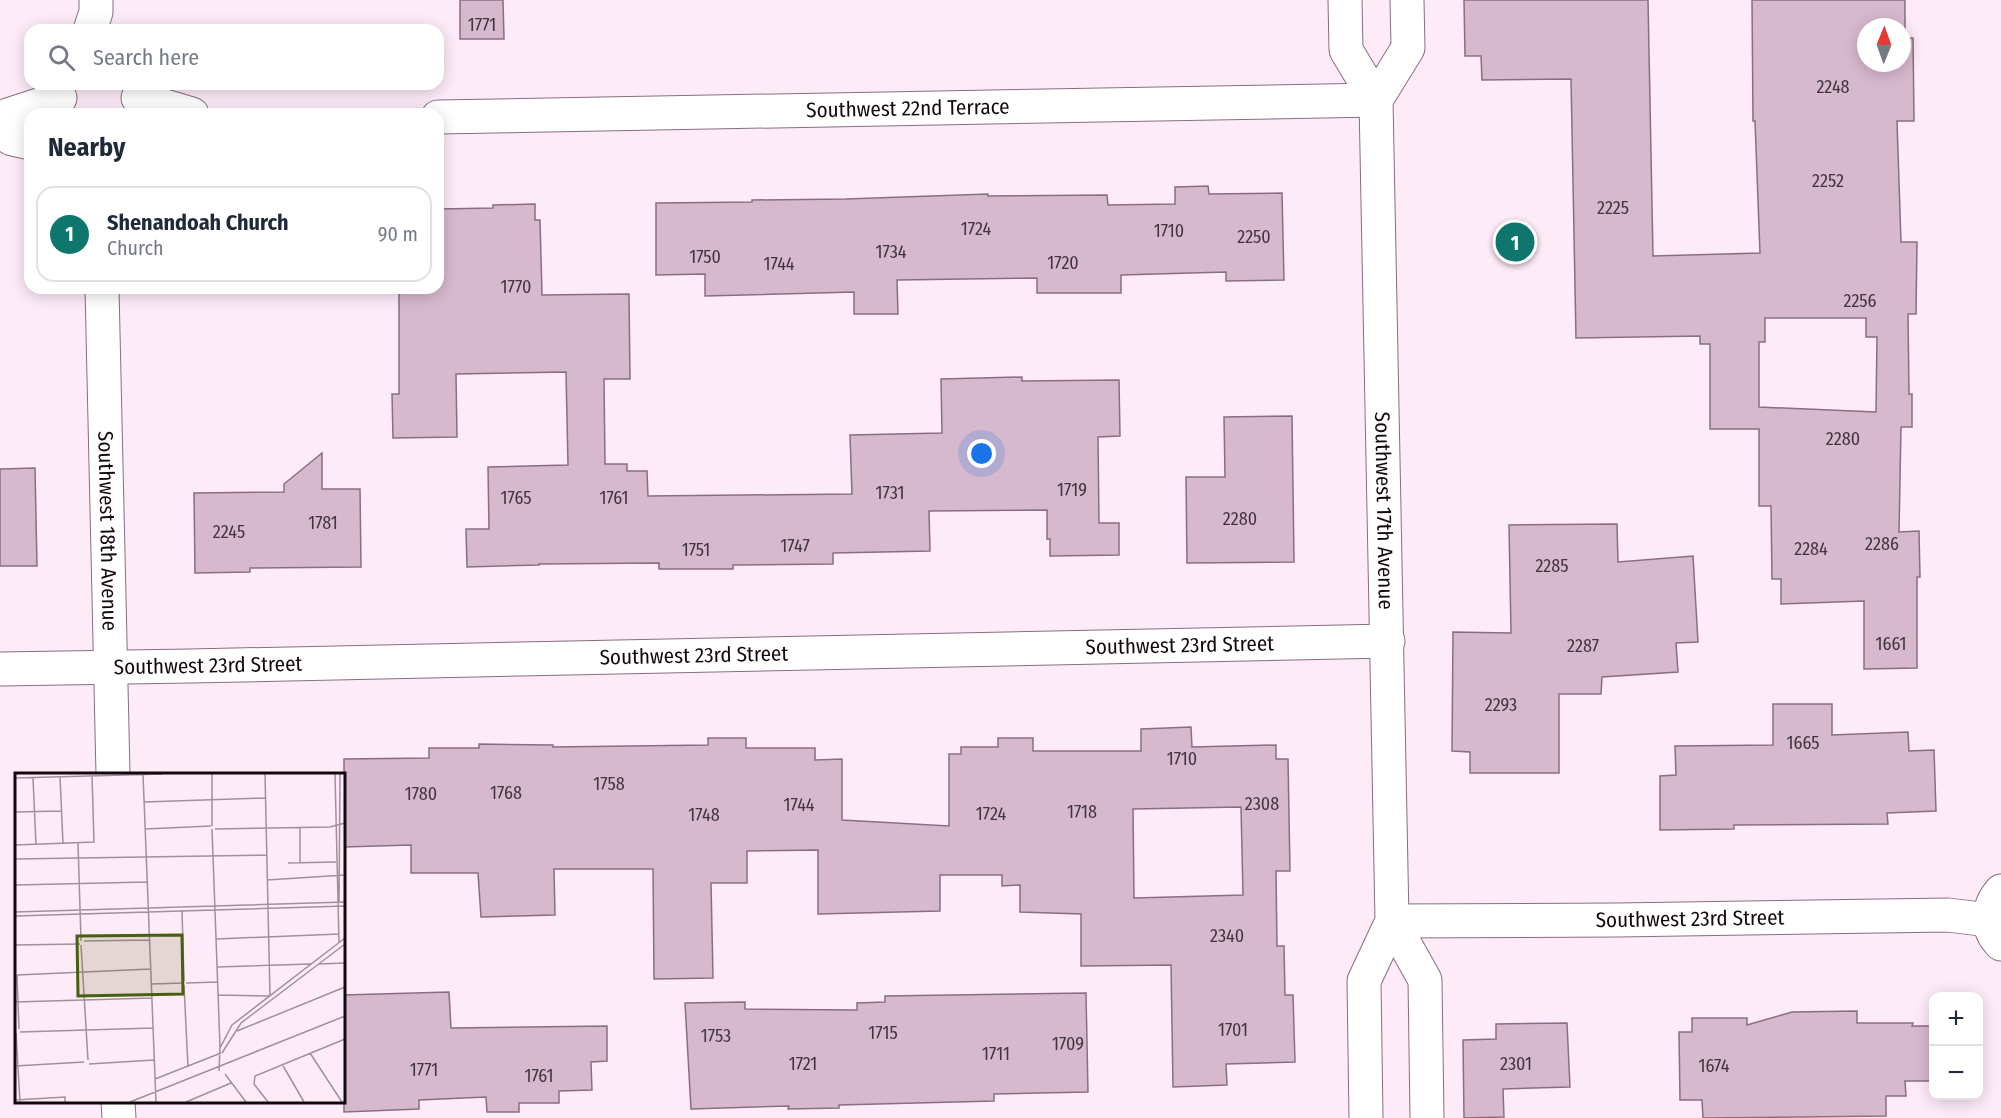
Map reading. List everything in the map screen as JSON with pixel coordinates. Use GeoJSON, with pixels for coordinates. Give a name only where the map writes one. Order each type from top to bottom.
{"type":"FeatureCollection","features":[{"type":"Feature","properties":{"kind":"street","name":"Southwest 17th Avenue"},"geometry":{"type":"LineString","coordinates":[[1345,0],[1346,50],[1376,100],[1388,641],[1392,921],[1364,981],[1366,1118]]}},
{"type":"Feature","properties":{"kind":"street"},"geometry":{"type":"LineString","coordinates":[[1376,100],[1408,48],[1407,0]]}},
{"type":"Feature","properties":{"kind":"street"},"geometry":{"type":"LineString","coordinates":[[32,108],[63,99]]}},
{"type":"Feature","properties":{"kind":"street"},"geometry":{"type":"LineString","coordinates":[[135,99],[169,108]]}},
{"type":"Feature","properties":{"kind":"street","name":"Southwest 22nd Terrace"},"geometry":{"type":"LineString","coordinates":[[444,117],[1376,100]]}},
{"type":"Feature","properties":{"kind":"street"},"geometry":{"type":"LineString","coordinates":[[0,120],[24,110]]}},
{"type":"Feature","properties":{"kind":"street"},"geometry":{"type":"LineString","coordinates":[[0,132],[12,139],[24,142]]}},
{"type":"Feature","properties":{"kind":"street","name":"Southwest 18th Avenue"},"geometry":{"type":"LineString","coordinates":[[102,294],[112,773]]}},
{"type":"Feature","properties":{"kind":"street","name":"Southwest 23rd Street"},"geometry":{"type":"LineString","coordinates":[[0,669],[1388,641]]}},
{"type":"Feature","properties":{"kind":"street","name":"Southwest 23rd Street"},"geometry":{"type":"LineString","coordinates":[[1392,921],[1948,915],[1997,918]]}},
{"type":"Feature","properties":{"kind":"street","name":"Southwest 17th Avenue"},"geometry":{"type":"LineString","coordinates":[[1392,921],[1425,980],[1427,1118]]}},
{"type":"Feature","properties":{"kind":"building"},"geometry":{"type":"Polygon","coordinates":[[[460,0],[503,0],[504,39],[460,39],[460,0]]]}},
{"type":"Feature","properties":{"kind":"building"},"geometry":{"type":"Polygon","coordinates":[[[1464,0],[1648,0],[1653,256],[1760,253],[1755,121],[1753,121],[1752,0],[1905,0],[1905,18],[1857,18],[1857,72],[1911,72],[1911,38],[1913,38],[1914,121],[1897,121],[1901,242],[1917,242],[1916,314],[1908,314],[1909,394],[1912,394],[1912,427],[1901,427],[1899,532],[1919,531],[1917,668],[1864,669],[1864,601],[1781,604],[1781,579],[1772,579],[1771,506],[1759,506],[1759,429],[1710,429],[1710,344],[1700,344],[1700,336],[1576,338],[1571,79],[1482,80],[1481,56],[1465,56],[1464,0]],[[1765,318],[1765,342],[1759,342],[1759,407],[1876,412],[1877,337],[1866,337],[1866,318],[1765,318]]]}},
{"type":"Feature","properties":{"kind":"building"},"geometry":{"type":"Polygon","coordinates":[[[1208,186],[1209,194],[1282,193],[1284,280],[1226,281],[1226,272],[1121,275],[1121,293],[1037,293],[1037,278],[897,280],[898,314],[854,314],[854,292],[705,296],[705,274],[656,275],[656,203],[988,194],[988,196],[1107,195],[1108,205],[1175,204],[1175,187],[1208,186]]]}},
{"type":"Feature","properties":{"kind":"building"},"geometry":{"type":"Polygon","coordinates":[[[535,204],[535,220],[540,220],[542,295],[629,294],[630,379],[604,379],[605,464],[627,464],[627,471],[647,471],[648,496],[852,494],[850,435],[942,433],[941,379],[1022,377],[1022,381],[1119,380],[1120,436],[1098,437],[1099,523],[1119,523],[1119,555],[1050,556],[1050,539],[1047,539],[1047,510],[929,511],[930,551],[833,553],[833,564],[733,565],[733,569],[659,569],[659,563],[467,567],[466,529],[489,529],[488,467],[568,465],[566,372],[456,374],[457,437],[393,438],[392,394],[399,394],[399,294],[444,294],[444,209],[493,208],[493,205],[535,204]]]}},
{"type":"Feature","properties":{"kind":"building"},"geometry":{"type":"Polygon","coordinates":[[[1292,416],[1294,562],[1187,563],[1186,477],[1225,477],[1224,417],[1292,416]]]}},
{"type":"Feature","properties":{"kind":"building"},"geometry":{"type":"Polygon","coordinates":[[[322,453],[322,489],[360,489],[361,567],[250,568],[250,572],[195,573],[194,493],[284,492],[284,484],[322,453]]]}},
{"type":"Feature","properties":{"kind":"building"},"geometry":{"type":"Polygon","coordinates":[[[35,468],[37,566],[0,566],[0,469],[35,468]]]}},
{"type":"Feature","properties":{"kind":"building"},"geometry":{"type":"Polygon","coordinates":[[[1617,524],[1618,562],[1693,556],[1698,642],[1676,643],[1678,672],[1602,677],[1601,694],[1559,694],[1559,773],[1470,773],[1470,752],[1452,751],[1453,632],[1511,633],[1509,525],[1617,524]]]}},
{"type":"Feature","properties":{"kind":"building"},"geometry":{"type":"Polygon","coordinates":[[[1773,704],[1832,704],[1832,735],[1908,732],[1909,751],[1934,750],[1936,811],[1887,813],[1888,824],[1734,825],[1734,829],[1660,830],[1660,776],[1676,775],[1675,746],[1773,745],[1773,704]]]}},
{"type":"Feature","properties":{"kind":"building"},"geometry":{"type":"Polygon","coordinates":[[[1191,727],[1192,747],[1276,745],[1276,759],[1288,759],[1290,871],[1276,871],[1277,946],[1284,946],[1285,995],[1293,995],[1295,1062],[1226,1064],[1227,1085],[1173,1087],[1171,965],[1081,966],[1081,914],[1020,912],[1020,885],[1002,886],[1002,875],[940,875],[940,911],[818,914],[818,850],[747,851],[747,883],[711,883],[713,978],[654,979],[653,869],[554,869],[555,915],[481,917],[478,873],[411,873],[411,845],[345,847],[344,759],[429,758],[429,748],[479,748],[479,744],[553,745],[553,747],[708,745],[708,738],[746,738],[746,748],[815,748],[815,760],[842,759],[842,820],[949,826],[949,754],[961,754],[961,747],[998,747],[998,738],[1033,738],[1033,751],[1141,751],[1141,729],[1191,727]],[[1241,807],[1133,809],[1134,898],[1243,895],[1241,807]]]}},
{"type":"Feature","properties":{"kind":"building"},"geometry":{"type":"Polygon","coordinates":[[[449,992],[451,1028],[607,1026],[607,1061],[591,1062],[592,1090],[559,1091],[559,1103],[519,1103],[519,1112],[487,1112],[486,1097],[419,1100],[419,1109],[344,1112],[345,995],[449,992]]]}},
{"type":"Feature","properties":{"kind":"building"},"geometry":{"type":"Polygon","coordinates":[[[1086,993],[1088,1092],[994,1094],[994,1101],[839,1105],[839,1108],[788,1109],[789,1106],[691,1109],[685,1003],[745,1002],[745,1009],[857,1010],[857,1003],[885,1002],[885,996],[1086,993]]]}},
{"type":"Feature","properties":{"kind":"building"},"geometry":{"type":"Polygon","coordinates":[[[1857,1011],[1857,1023],[1913,1023],[1912,1026],[1929,1026],[1929,1081],[1905,1081],[1906,1096],[1886,1096],[1886,1116],[1703,1118],[1702,1100],[1680,1100],[1679,1032],[1692,1032],[1692,1018],[1747,1018],[1747,1025],[1792,1012],[1857,1011]]]}},
{"type":"Feature","properties":{"kind":"building"},"geometry":{"type":"Polygon","coordinates":[[[1567,1023],[1570,1087],[1503,1089],[1504,1117],[1464,1118],[1463,1040],[1496,1039],[1496,1024],[1567,1023]]]}},
{"type":"Feature","properties":{"kind":"place","name":"Shenandoah Church"},"geometry":{"type":"Point","coordinates":[1515,242]}}]}
